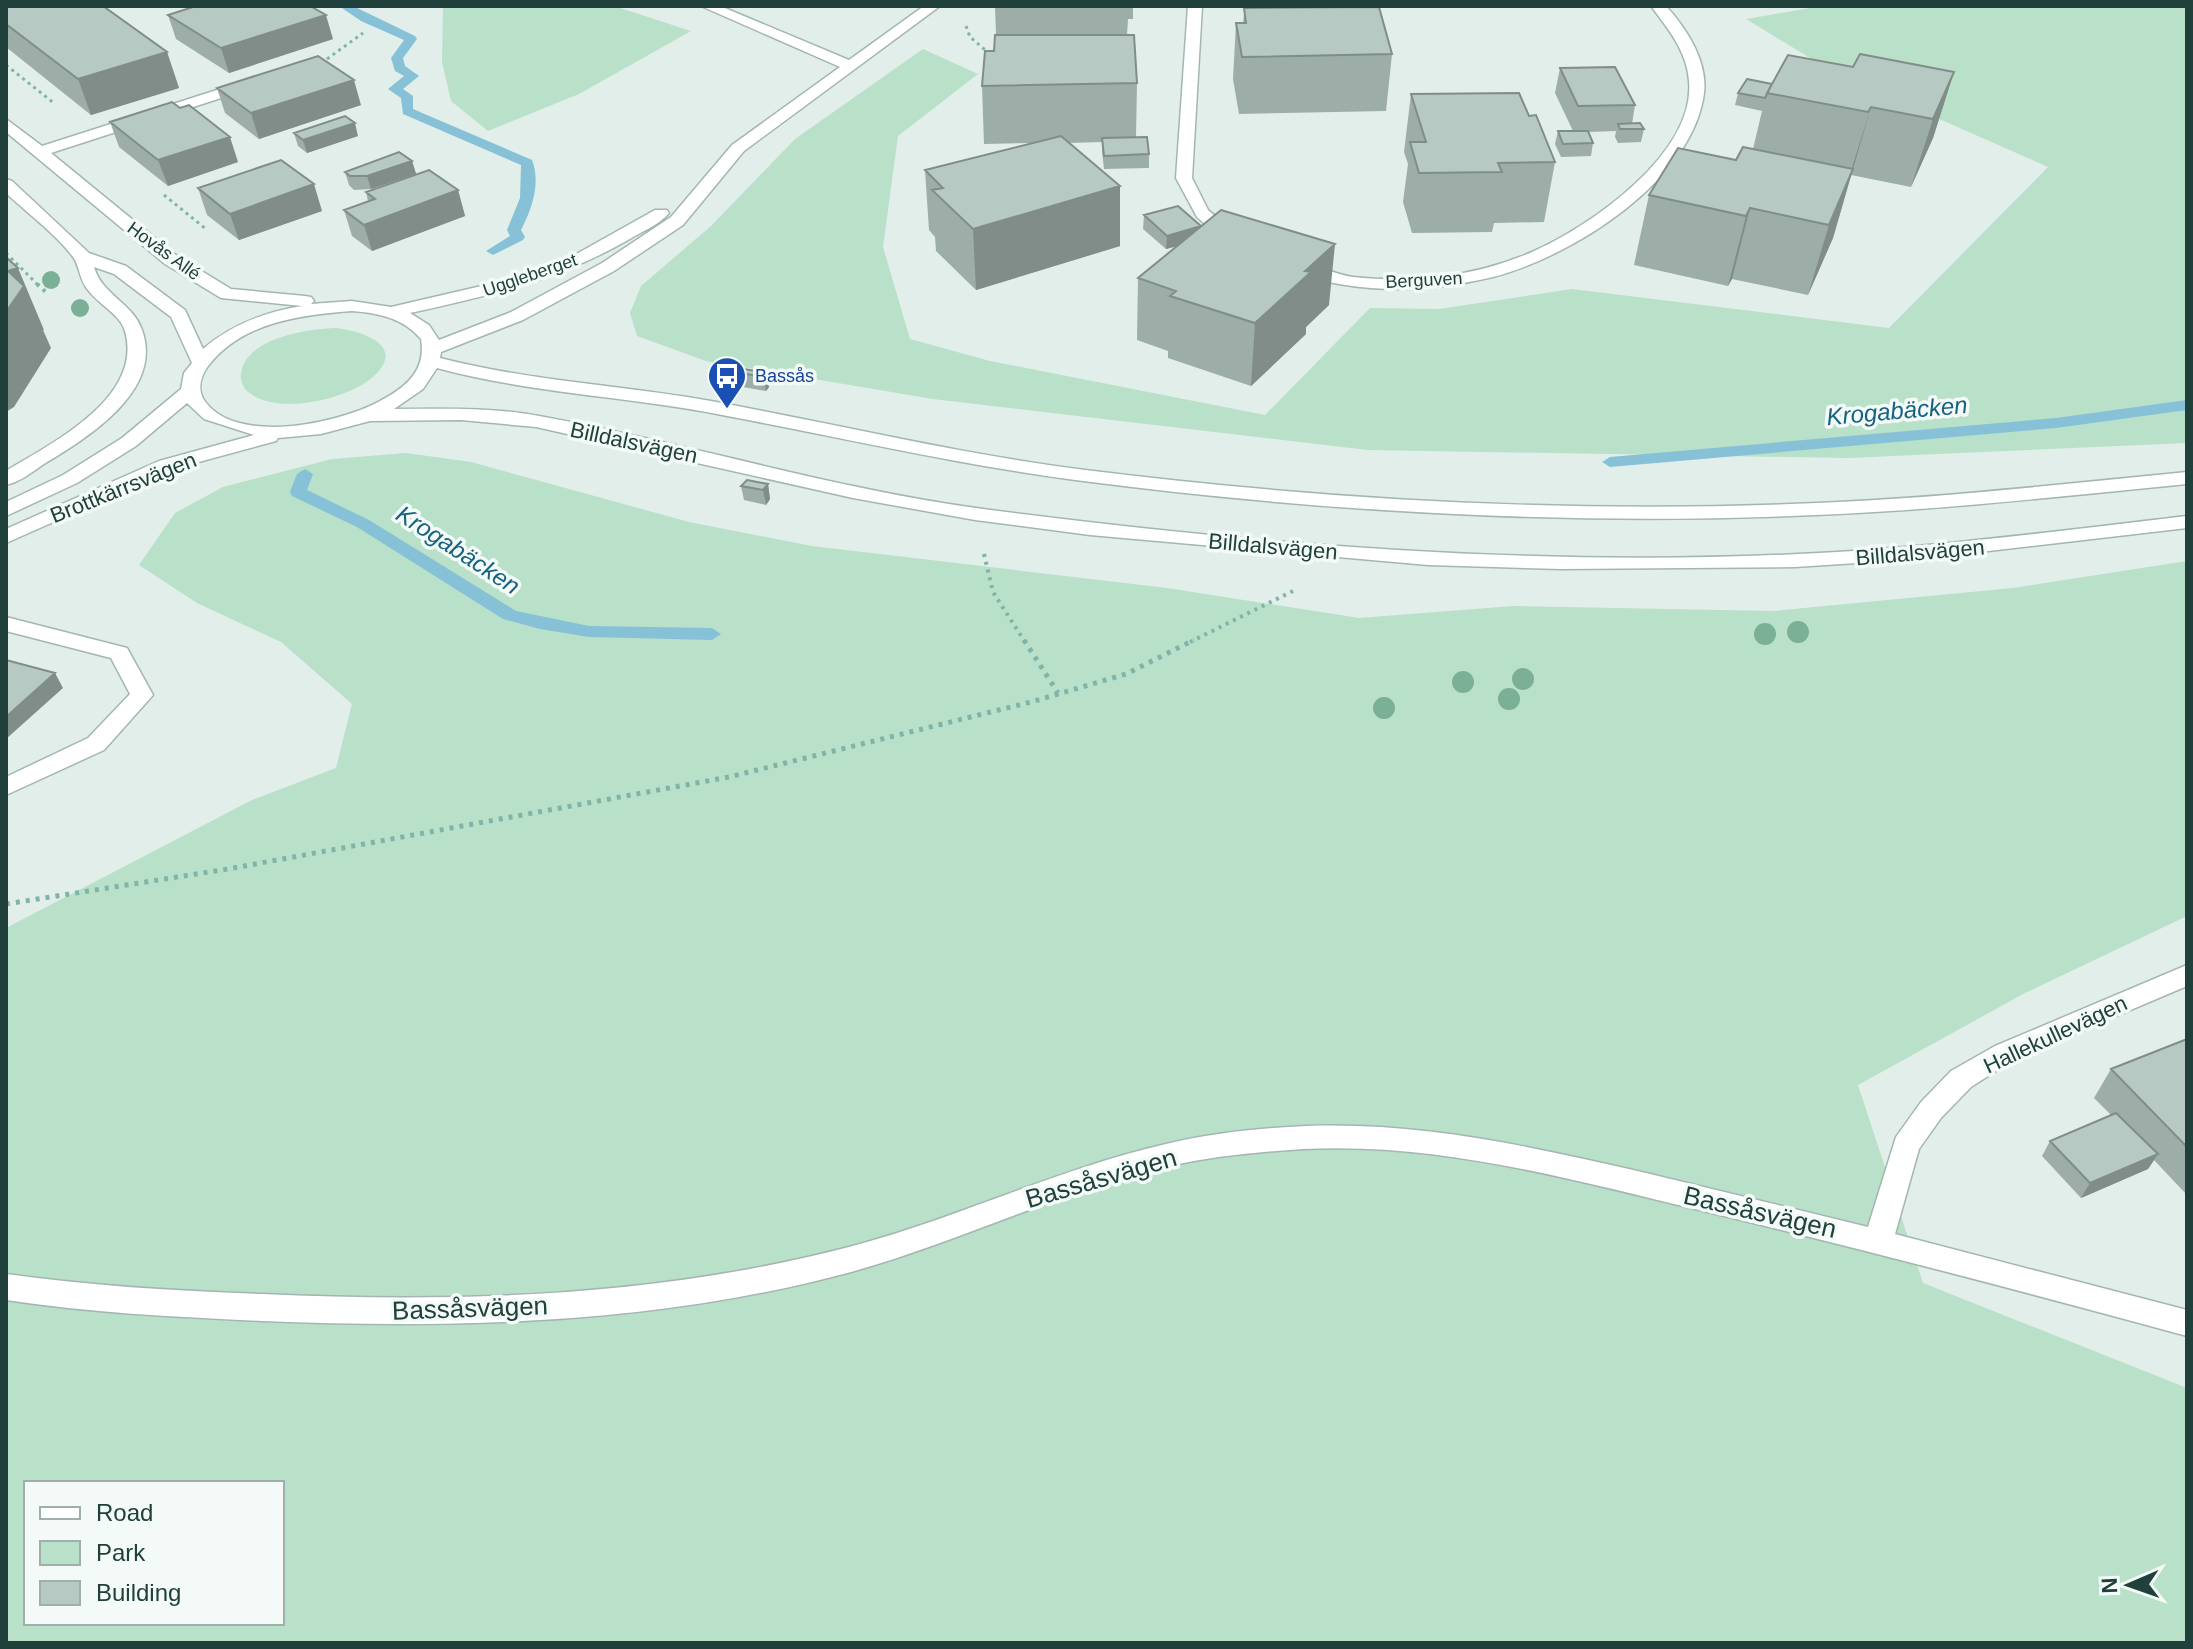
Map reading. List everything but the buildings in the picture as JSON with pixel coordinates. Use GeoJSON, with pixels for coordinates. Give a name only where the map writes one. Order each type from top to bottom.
{"type":"FeatureCollection","features":[{"type":"Feature","properties":{"kind":"street"},"geometry":{"type":"LineString","coordinates":[[708,6],[852,67]]}},
{"type":"Feature","properties":{"kind":"street","name":"Uggleberget"},"geometry":{"type":"LineString","coordinates":[[433,355],[517,316],[608,267],[677,221],[738,148],[933,6]]}},
{"type":"Feature","properties":{"kind":"street"},"geometry":{"type":"LineString","coordinates":[[1195,6],[1184,178],[1191,198],[1202,214],[1220,232],[1248,247]]}},
{"type":"Feature","properties":{"kind":"street","name":"Berguven"},"geometry":{"type":"LineString","coordinates":[[1277,260],[1332,278],[1417,283],[1469,278],[1518,265],[1585,233],[1652,178],[1688,128],[1697,93],[1694,66],[1682,37],[1658,6]]}},
{"type":"Feature","properties":{"kind":"street"},"geometry":{"type":"LineString","coordinates":[[38,152],[327,59]]}},
{"type":"Feature","properties":{"kind":"street","name":"Hovås Allé"},"geometry":{"type":"LineString","coordinates":[[6,124],[171,260],[227,294],[352,306]]}},
{"type":"Feature","properties":{"kind":"street","name":"Hovås Allé"},"geometry":{"type":"LineString","coordinates":[[6,184],[83,257],[120,270],[179,314],[200,362]]}},
{"type":"Feature","properties":{"kind":"street","name":"Uggleberget"},"geometry":{"type":"LineString","coordinates":[[391,312],[547,273],[594,252],[701,189]]}},
{"type":"Feature","properties":{"kind":"street","name":"Hovås Allé"},"geometry":{"type":"LineString","coordinates":[[6,479],[85,428],[117,402],[135,371],[137,350],[134,329],[90,283],[83,257]]}},
{"type":"Feature","properties":{"kind":"street"},"geometry":{"type":"LineString","coordinates":[[191,390],[192,376],[200,362],[219,343],[247,327],[280,315],[316,308],[352,306],[391,312],[422,327],[433,355]]}},
{"type":"Feature","properties":{"kind":"street","name":"Billdalsvägen"},"geometry":{"type":"LineString","coordinates":[[191,390],[199,408],[220,422],[250,431],[289,432],[329,427],[367,415],[399,399],[421,380],[433,355],[507,380],[664,398],[924,449],[1084,475],[1413,504],[1547,511],[1765,511],[2023,495],[2187,478]]}},
{"type":"Feature","properties":{"kind":"street","name":"Brottkärrsvägen"},"geometry":{"type":"LineString","coordinates":[[6,510],[70,479],[129,442],[191,390]]}},
{"type":"Feature","properties":{"kind":"street","name":"Billdalsvägen"},"geometry":{"type":"LineString","coordinates":[[367,415],[461,414],[536,421],[853,492],[975,514],[1090,529],[1428,559],[1591,564],[1795,561],[1919,553],[2187,522]]}},
{"type":"Feature","properties":{"kind":"street","name":"Brottkärrsvägen"},"geometry":{"type":"LineString","coordinates":[[6,537],[166,465],[289,432]]}},
{"type":"Feature","properties":{"kind":"street"},"geometry":{"type":"LineString","coordinates":[[6,624],[119,653],[142,695],[96,744],[6,787]]}},
{"type":"Feature","properties":{"kind":"street","name":"Hallekullevägen"},"geometry":{"type":"LineString","coordinates":[[1879,1240],[1906,1145],[1931,1110],[1961,1079],[2004,1053],[2187,975]]}},
{"type":"Feature","properties":{"kind":"street","name":"Bassåsvägen"},"geometry":{"type":"LineString","coordinates":[[6,1287],[59,1296],[346,1312],[515,1309],[646,1298],[759,1282],[850,1259],[1153,1158],[1239,1144],[1372,1135],[1574,1168],[1879,1240],[2187,1323]]}},
{"type":"Feature","properties":{"kind":"path"},"geometry":{"type":"LineString","coordinates":[[964,21],[970,37],[982,50],[999,59]]}},
{"type":"Feature","properties":{"kind":"path"},"geometry":{"type":"LineString","coordinates":[[327,59],[363,33]]}},
{"type":"Feature","properties":{"kind":"path"},"geometry":{"type":"LineString","coordinates":[[6,65],[90,135]]}},
{"type":"Feature","properties":{"kind":"path"},"geometry":{"type":"LineString","coordinates":[[161,193],[209,231]]}},
{"type":"Feature","properties":{"kind":"path"},"geometry":{"type":"LineString","coordinates":[[981,546],[993,592],[1058,693]]}},
{"type":"Feature","properties":{"kind":"path"},"geometry":{"type":"LineString","coordinates":[[6,904],[228,869],[729,777],[1126,674],[1299,588]]}},
{"type":"Feature","properties":{"kind":"green space"},"geometry":{"type":"Polygon","coordinates":[[[443,6],[614,6],[691,31],[579,94],[488,131],[451,101],[442,62],[443,6]]]}},
{"type":"Feature","properties":{"kind":"green space"},"geometry":{"type":"Polygon","coordinates":[[[1822,6],[2187,6],[2187,443],[1847,458],[1368,450],[933,399],[706,361],[637,336],[630,313],[641,286],[711,226],[795,139],[923,49],[978,74],[898,136],[883,247],[910,339],[990,361],[1265,415],[1370,308],[1439,309],[1572,289],[1889,328],[2048,167],[1835,73],[1746,19],[1822,6]]]}},
{"type":"Feature","properties":{"kind":"green space"},"geometry":{"type":"Polygon","coordinates":[[[335,328],[365,335],[381,345],[385,353],[384,362],[367,382],[333,397],[294,404],[275,403],[246,390],[241,373],[245,361],[254,351],[294,333],[335,328]]]}},
{"type":"Feature","properties":{"kind":"green space"},"geometry":{"type":"Polygon","coordinates":[[[406,453],[471,462],[689,522],[812,546],[1167,588],[1359,618],[1513,606],[1774,611],[2013,588],[2187,561],[2187,916],[2025,993],[1858,1085],[1923,1283],[2187,1388],[2187,1643],[6,1643],[6,928],[252,800],[336,768],[352,704],[281,642],[197,603],[139,565],[175,513],[223,487],[332,459],[406,453]]]}},
{"type":"Feature","properties":{"kind":"waterway","name":"Krogabäcken"},"geometry":{"type":"LineString","coordinates":[[345,6],[365,19],[411,39],[397,58],[399,68],[413,76],[394,89],[407,96],[407,111],[527,163],[527,198],[514,230],[518,237],[493,251]]}},
{"type":"Feature","properties":{"kind":"waterway","name":"Krogabäcken"},"geometry":{"type":"LineString","coordinates":[[1610,462],[2056,423],[2187,405]]}},
{"type":"Feature","properties":{"kind":"waterway","name":"Krogabäcken"},"geometry":{"type":"LineString","coordinates":[[305,474],[298,492],[363,524],[509,615],[589,632],[712,634]]}},
{"type":"Feature","properties":{"kind":"place","name":"Bassås"},"geometry":{"type":"Point","coordinates":[727,410]}}]}
